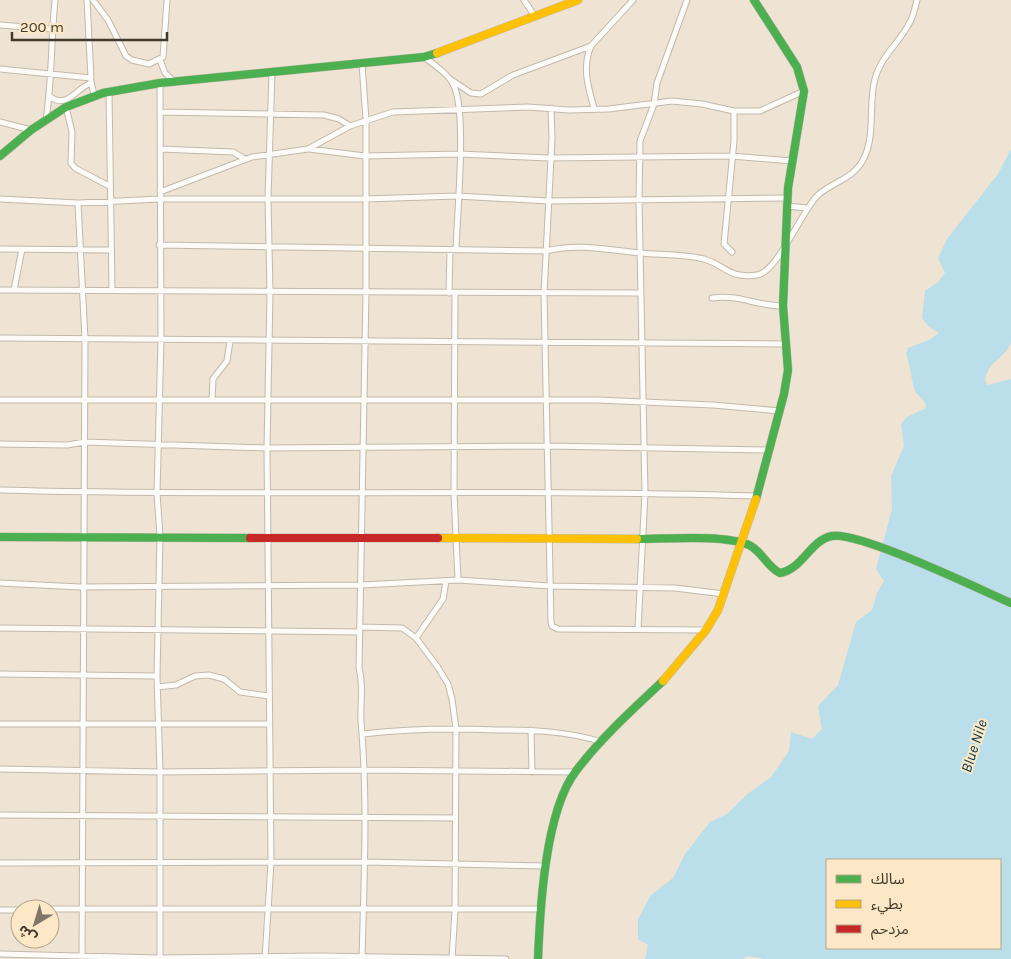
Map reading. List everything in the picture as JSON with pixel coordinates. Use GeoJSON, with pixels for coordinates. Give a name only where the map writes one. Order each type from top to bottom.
{"type":"FeatureCollection","features":[{"type":"Feature","properties":{"kind":"street"},"geometry":{"type":"LineString","coordinates":[[46,120],[55,0]]}},
{"type":"Feature","properties":{"kind":"street"},"geometry":{"type":"LineString","coordinates":[[87,0],[91,80],[94,96]]}},
{"type":"Feature","properties":{"kind":"street"},"geometry":{"type":"LineString","coordinates":[[93,0],[108,20],[126,56],[132,60],[149,64],[160,60],[164,53],[167,0]]}},
{"type":"Feature","properties":{"kind":"street"},"geometry":{"type":"LineString","coordinates":[[524,0],[534,15]]}},
{"type":"Feature","properties":{"kind":"street"},"geometry":{"type":"LineString","coordinates":[[0,156],[31,130],[66,106],[108,92],[175,82],[362,64],[424,56],[476,40],[534,15],[578,0]]}},
{"type":"Feature","properties":{"kind":"street"},"geometry":{"type":"LineString","coordinates":[[594,108],[586,76],[587,56],[591,46],[633,0]]}},
{"type":"Feature","properties":{"kind":"street"},"geometry":{"type":"LineString","coordinates":[[638,629],[642,587],[645,493],[639,200],[641,134],[654,104],[657,83],[687,0]]}},
{"type":"Feature","properties":{"kind":"street"},"geometry":{"type":"LineString","coordinates":[[538,959],[540,909],[555,817],[575,772],[669,675],[706,630],[718,610],[757,496],[780,411],[788,370],[784,344],[783,306],[787,202],[804,91],[797,67],[754,0]]}},
{"type":"Feature","properties":{"kind":"street"},"geometry":{"type":"LineString","coordinates":[[159,245],[546,252],[577,246],[641,253],[666,253],[705,260],[730,274],[758,275],[764,271],[784,248],[807,208],[819,195],[849,177],[865,157],[874,83],[878,70],[887,52],[909,24],[917,0]]}},
{"type":"Feature","properties":{"kind":"street"},"geometry":{"type":"LineString","coordinates":[[0,26],[52,29]]}},
{"type":"Feature","properties":{"kind":"street"},"geometry":{"type":"LineString","coordinates":[[424,56],[448,78],[471,94],[481,94],[513,75],[591,46]]}},
{"type":"Feature","properties":{"kind":"street"},"geometry":{"type":"LineString","coordinates":[[160,60],[165,74],[175,82]]}},
{"type":"Feature","properties":{"kind":"street"},"geometry":{"type":"LineString","coordinates":[[362,64],[366,120],[364,199],[366,292],[365,400],[360,630],[364,770],[362,958]]}},
{"type":"Feature","properties":{"kind":"street"},"geometry":{"type":"LineString","coordinates":[[0,69],[91,80]]}},
{"type":"Feature","properties":{"kind":"street"},"geometry":{"type":"LineString","coordinates":[[266,958],[271,862],[267,448],[270,293],[268,198],[272,72]]}},
{"type":"Feature","properties":{"kind":"street"},"geometry":{"type":"LineString","coordinates":[[448,78],[456,91],[459,110],[459,154],[452,293],[454,342],[454,493],[458,580]]}},
{"type":"Feature","properties":{"kind":"street"},"geometry":{"type":"LineString","coordinates":[[49,96],[59,102],[65,101],[91,80]]}},
{"type":"Feature","properties":{"kind":"street"},"geometry":{"type":"LineString","coordinates":[[160,84],[159,291],[161,339],[157,493],[160,536],[157,676],[160,772],[160,958]]}},
{"type":"Feature","properties":{"kind":"street"},"geometry":{"type":"LineString","coordinates":[[308,149],[350,126],[393,112],[528,107],[570,110],[625,108],[689,102],[734,111],[768,109],[804,91]]}},
{"type":"Feature","properties":{"kind":"street"},"geometry":{"type":"LineString","coordinates":[[108,92],[112,290]]}},
{"type":"Feature","properties":{"kind":"street"},"geometry":{"type":"LineString","coordinates":[[66,106],[72,132],[71,163],[75,168],[110,186]]}},
{"type":"Feature","properties":{"kind":"street"},"geometry":{"type":"LineString","coordinates":[[551,108],[552,138],[549,158],[549,201],[544,294],[548,400],[547,492],[552,626],[558,629],[706,630]]}},
{"type":"Feature","properties":{"kind":"street"},"geometry":{"type":"LineString","coordinates":[[732,252],[724,244],[729,199],[734,111]]}},
{"type":"Feature","properties":{"kind":"street"},"geometry":{"type":"LineString","coordinates":[[160,112],[330,116],[350,126]]}},
{"type":"Feature","properties":{"kind":"street"},"geometry":{"type":"LineString","coordinates":[[0,122],[31,130]]}},
{"type":"Feature","properties":{"kind":"street"},"geometry":{"type":"LineString","coordinates":[[160,149],[233,152],[245,159]]}},
{"type":"Feature","properties":{"kind":"street"},"geometry":{"type":"LineString","coordinates":[[160,192],[245,159],[308,149],[365,156],[459,154],[549,158],[731,156],[792,161]]}},
{"type":"Feature","properties":{"kind":"street"},"geometry":{"type":"LineString","coordinates":[[0,199],[78,203],[160,199],[364,199],[457,196],[549,201],[729,199],[787,202],[807,208]]}},
{"type":"Feature","properties":{"kind":"street"},"geometry":{"type":"LineString","coordinates":[[78,203],[85,339],[86,537],[83,586],[82,957]]}},
{"type":"Feature","properties":{"kind":"street"},"geometry":{"type":"LineString","coordinates":[[0,249],[80,248],[110,250]]}},
{"type":"Feature","properties":{"kind":"street"},"geometry":{"type":"LineString","coordinates":[[14,290],[22,249]]}},
{"type":"Feature","properties":{"kind":"street"},"geometry":{"type":"LineString","coordinates":[[0,290],[270,293],[641,293]]}},
{"type":"Feature","properties":{"kind":"street"},"geometry":{"type":"LineString","coordinates":[[712,298],[728,295],[772,306],[783,306]]}},
{"type":"Feature","properties":{"kind":"street"},"geometry":{"type":"LineString","coordinates":[[0,338],[784,344]]}},
{"type":"Feature","properties":{"kind":"street"},"geometry":{"type":"LineString","coordinates":[[212,400],[213,379],[227,361],[230,341]]}},
{"type":"Feature","properties":{"kind":"street"},"geometry":{"type":"LineString","coordinates":[[0,400],[454,399],[644,401],[780,411]]}},
{"type":"Feature","properties":{"kind":"street"},"geometry":{"type":"LineString","coordinates":[[0,444],[67,446],[85,442],[267,448],[548,446],[770,450]]}},
{"type":"Feature","properties":{"kind":"street"},"geometry":{"type":"LineString","coordinates":[[0,490],[157,493],[547,492],[757,496]]}},
{"type":"Feature","properties":{"kind":"street"},"geometry":{"type":"LineString","coordinates":[[0,538],[160,536],[362,540],[694,539],[742,543],[753,548],[770,568],[780,573],[795,568],[818,543],[832,536],[848,537],[1011,603]]}},
{"type":"Feature","properties":{"kind":"street"},"geometry":{"type":"LineString","coordinates":[[0,583],[83,586],[362,585],[458,580],[550,586],[642,587],[724,594]]}},
{"type":"Feature","properties":{"kind":"street"},"geometry":{"type":"LineString","coordinates":[[416,638],[443,600],[446,581]]}},
{"type":"Feature","properties":{"kind":"street"},"geometry":{"type":"LineString","coordinates":[[0,628],[268,632],[402,628],[416,638],[448,684],[456,728],[454,770],[456,864],[452,958]]}},
{"type":"Feature","properties":{"kind":"street"},"geometry":{"type":"LineString","coordinates":[[0,674],[157,676]]}},
{"type":"Feature","properties":{"kind":"street"},"geometry":{"type":"LineString","coordinates":[[157,687],[176,685],[195,676],[209,675],[224,679],[240,692],[269,696]]}},
{"type":"Feature","properties":{"kind":"street"},"geometry":{"type":"LineString","coordinates":[[0,724],[269,724]]}},
{"type":"Feature","properties":{"kind":"street"},"geometry":{"type":"LineString","coordinates":[[363,734],[456,728],[531,730],[580,735],[602,742]]}},
{"type":"Feature","properties":{"kind":"street"},"geometry":{"type":"LineString","coordinates":[[531,730],[532,772]]}},
{"type":"Feature","properties":{"kind":"street"},"geometry":{"type":"LineString","coordinates":[[0,769],[160,772],[454,770],[575,772]]}},
{"type":"Feature","properties":{"kind":"street"},"geometry":{"type":"LineString","coordinates":[[0,815],[455,818]]}},
{"type":"Feature","properties":{"kind":"street"},"geometry":{"type":"LineString","coordinates":[[0,863],[364,862],[546,866]]}},
{"type":"Feature","properties":{"kind":"street"},"geometry":{"type":"LineString","coordinates":[[60,909],[540,909]]}},
{"type":"Feature","properties":{"kind":"street"},"geometry":{"type":"LineString","coordinates":[[0,954],[160,958],[506,959]]}},
{"type":"Feature","properties":{"kind":"water","name":"Blue Nile"},"geometry":{"type":"Polygon","coordinates":[[[1011,149],[1011,343],[1005,353],[989,369],[985,381],[988,385],[1011,379],[1011,959],[764,959],[748,956],[743,959],[645,959],[648,945],[638,939],[638,919],[651,895],[673,878],[685,854],[710,822],[727,814],[745,796],[771,777],[789,751],[791,732],[812,739],[822,729],[818,706],[838,685],[856,622],[872,610],[877,593],[884,581],[876,569],[892,509],[891,476],[904,446],[901,424],[907,417],[926,408],[924,401],[915,391],[906,354],[908,348],[929,340],[939,333],[929,327],[922,318],[925,291],[938,282],[945,273],[938,258],[947,239],[998,174],[1011,149]]]}},
{"type":"Feature","properties":{"kind":"traffic: fast"},"geometry":{"type":"LineString","coordinates":[[754,0],[797,67],[804,91],[788,188],[783,306],[788,370],[784,394],[756,499]]}},
{"type":"Feature","properties":{"kind":"traffic: fast"},"geometry":{"type":"LineString","coordinates":[[0,156],[31,130],[66,107],[103,93],[160,83],[424,57],[437,53]]}},
{"type":"Feature","properties":{"kind":"traffic: fast"},"geometry":{"type":"LineString","coordinates":[[637,539],[710,538],[738,542],[754,548],[780,573],[795,566],[812,548],[824,539],[832,536],[846,537],[892,551],[1011,603]]}},
{"type":"Feature","properties":{"kind":"traffic: fast"},"geometry":{"type":"LineString","coordinates":[[0,537],[250,538]]}},
{"type":"Feature","properties":{"kind":"traffic: fast"},"geometry":{"type":"LineString","coordinates":[[538,959],[540,914],[546,861],[557,810],[566,789],[576,771],[596,747],[663,681]]}},
{"type":"Feature","properties":{"kind":"traffic: slow"},"geometry":{"type":"LineString","coordinates":[[437,53],[578,0]]}},
{"type":"Feature","properties":{"kind":"traffic: slow"},"geometry":{"type":"LineString","coordinates":[[663,681],[706,630],[718,610],[756,499]]}},
{"type":"Feature","properties":{"kind":"traffic: slow"},"geometry":{"type":"LineString","coordinates":[[438,538],[637,539]]}},
{"type":"Feature","properties":{"kind":"traffic: jam"},"geometry":{"type":"LineString","coordinates":[[250,538],[438,538]]}}]}
